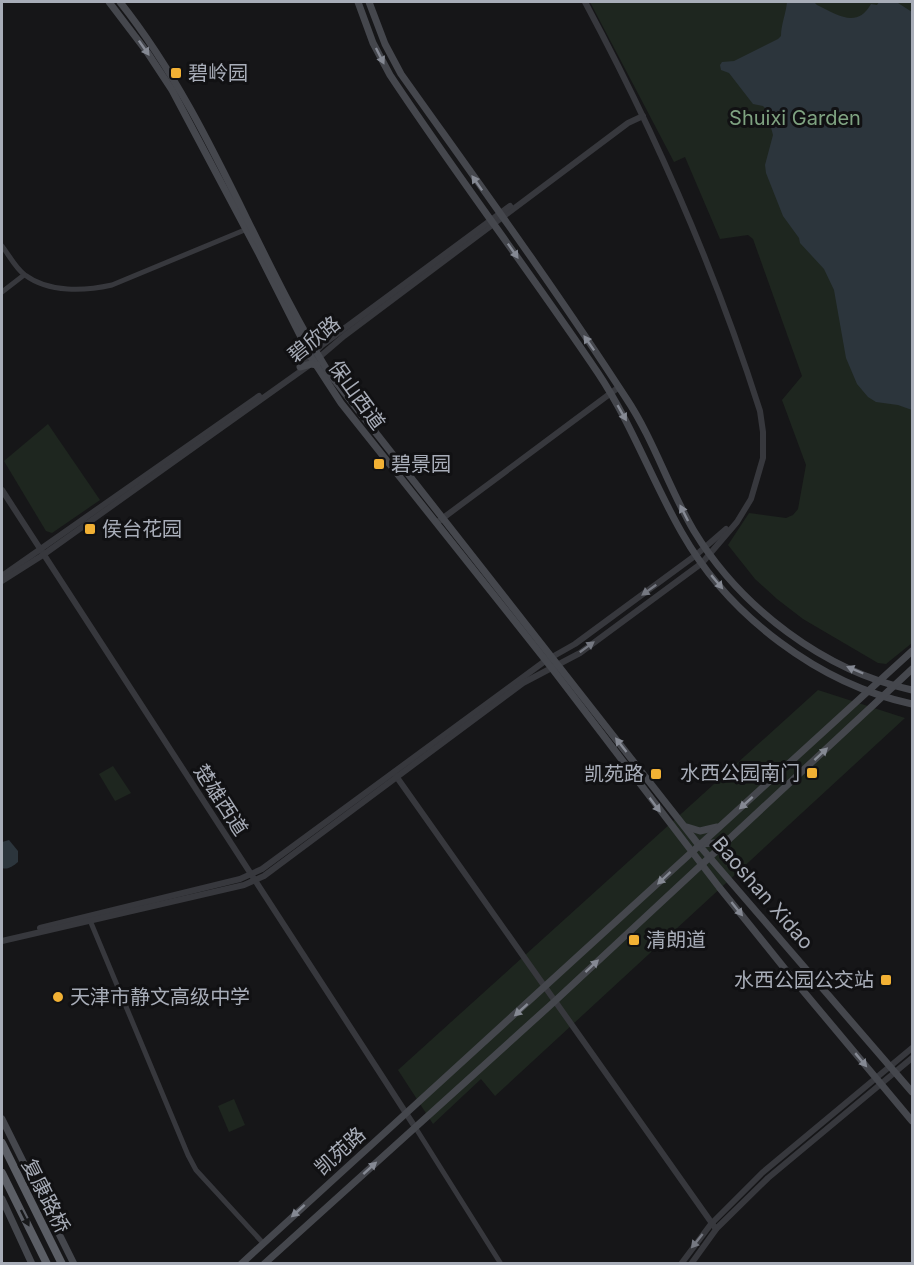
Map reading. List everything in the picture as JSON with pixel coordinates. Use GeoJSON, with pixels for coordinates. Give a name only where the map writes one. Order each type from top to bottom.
{"type":"FeatureCollection","features":[{"type":"Feature","properties":{"kind":"highway","name":"复康路桥"},"geometry":{"type":"LineString","coordinates":[[2,1143],[62,1263]]}},
{"type":"Feature","properties":{"kind":"highway","name":"复康路桥"},"geometry":{"type":"LineString","coordinates":[[2,1173],[48,1263]]}},
{"type":"Feature","properties":{"kind":"main road","name":"保山西道"},"geometry":{"type":"LineString","coordinates":[[109,2],[172,90],[249,228]]}},
{"type":"Feature","properties":{"kind":"main road","name":"保山西道"},"geometry":{"type":"LineString","coordinates":[[120,2],[179,87],[305,339],[310,361],[322,367],[551,662],[683,824]]}},
{"type":"Feature","properties":{"kind":"main road"},"geometry":{"type":"LineString","coordinates":[[358,2],[370,36],[390,75],[610,393],[635,437],[671,513],[702,563],[740,609],[782,644],[869,691],[910,703]]}},
{"type":"Feature","properties":{"kind":"main road"},"geometry":{"type":"LineString","coordinates":[[369,2],[385,44],[401,74],[619,387],[639,420],[684,513],[707,550],[748,598],[783,629],[824,655],[880,681],[911,690]]}},
{"type":"Feature","properties":{"kind":"main road"},"geometry":{"type":"LineString","coordinates":[[305,339],[305,356],[310,361]]}},
{"type":"Feature","properties":{"kind":"main road","name":"凯苑路"},"geometry":{"type":"LineString","coordinates":[[241,1263],[912,651]]}},
{"type":"Feature","properties":{"kind":"main road","name":"保山西道"},"geometry":{"type":"LineString","coordinates":[[551,662],[674,831]]}},
{"type":"Feature","properties":{"kind":"main road","name":"凯苑路"},"geometry":{"type":"LineString","coordinates":[[264,1263],[555,1001],[912,669]]}},
{"type":"Feature","properties":{"kind":"main road"},"geometry":{"type":"LineString","coordinates":[[851,707],[883,694],[911,690]]}},
{"type":"Feature","properties":{"kind":"main road"},"geometry":{"type":"LineString","coordinates":[[865,713],[887,703],[910,703]]}},
{"type":"Feature","properties":{"kind":"main road"},"geometry":{"type":"LineString","coordinates":[[683,824],[700,831],[709,831],[723,824]]}},
{"type":"Feature","properties":{"kind":"main road","name":"Baoshan Xidao"},"geometry":{"type":"LineString","coordinates":[[683,824],[912,1092]]}},
{"type":"Feature","properties":{"kind":"main road"},"geometry":{"type":"LineString","coordinates":[[674,831],[686,840],[699,845],[718,842],[732,836]]}},
{"type":"Feature","properties":{"kind":"main road","name":"Baoshan Xidao"},"geometry":{"type":"LineString","coordinates":[[674,831],[789,974],[912,1121]]}},
{"type":"Feature","properties":{"kind":"main road"},"geometry":{"type":"LineString","coordinates":[[2,1119],[74,1263]]}},
{"type":"Feature","properties":{"kind":"main road"},"geometry":{"type":"LineString","coordinates":[[2,1199],[32,1263]]}},
{"type":"Feature","properties":{"kind":"street"},"geometry":{"type":"LineString","coordinates":[[2,939],[252,878],[696,555],[707,550],[737,522],[751,499],[763,458],[762,420],[710,267],[674,182],[583,2]]}},
{"type":"Feature","properties":{"kind":"street","name":"碧欣路"},"geometry":{"type":"LineString","coordinates":[[2,581],[310,361],[322,345],[641,115]]}},
{"type":"Feature","properties":{"kind":"street"},"geometry":{"type":"LineString","coordinates":[[2,246],[24,275],[53,287],[74,291],[112,285],[249,228]]}},
{"type":"Feature","properties":{"kind":"street"},"geometry":{"type":"LineString","coordinates":[[2,292],[24,275]]}},
{"type":"Feature","properties":{"kind":"street"},"geometry":{"type":"LineString","coordinates":[[310,361],[314,370],[326,375]]}},
{"type":"Feature","properties":{"kind":"street"},"geometry":{"type":"LineString","coordinates":[[439,520],[619,387]]}},
{"type":"Feature","properties":{"kind":"street","name":"楚雄西道"},"geometry":{"type":"LineString","coordinates":[[2,490],[415,1127]]}},
{"type":"Feature","properties":{"kind":"street"},"geometry":{"type":"LineString","coordinates":[[551,662],[580,653],[702,563],[707,550]]}},
{"type":"Feature","properties":{"kind":"street","name":"碧欣路"},"geometry":{"type":"LineString","coordinates":[[2,576],[41,552]]}},
{"type":"Feature","properties":{"kind":"street"},"geometry":{"type":"LineString","coordinates":[[395,775],[714,1226]]}},
{"type":"Feature","properties":{"kind":"street"},"geometry":{"type":"LineString","coordinates":[[90,919],[196,1170],[263,1243]]}},
{"type":"Feature","properties":{"kind":"street"},"geometry":{"type":"LineString","coordinates":[[681,1263],[762,1173],[879,1081],[912,1048]]}},
{"type":"Feature","properties":{"kind":"street"},"geometry":{"type":"LineString","coordinates":[[893,1069],[912,1058]]}},
{"type":"Feature","properties":{"kind":"street"},"geometry":{"type":"LineString","coordinates":[[415,1127],[501,1263]]}},
{"type":"Feature","properties":{"kind":"street"},"geometry":{"type":"LineString","coordinates":[[691,1263],[714,1226]]}},
{"type":"Feature","properties":{"kind":"green space","name":"Shuixi Garden"},"geometry":{"type":"Polygon","coordinates":[[[590,2],[912,2],[912,643],[886,664],[878,663],[803,619],[755,579],[728,545],[749,513],[786,518],[798,509],[806,465],[782,400],[802,376],[753,239],[748,235],[720,239],[685,157],[674,162],[590,2]]]}},
{"type":"Feature","properties":{"kind":"green space"},"geometry":{"type":"Polygon","coordinates":[[[48,424],[100,500],[52,533],[46,531],[4,461],[48,424]]]}},
{"type":"Feature","properties":{"kind":"green space"},"geometry":{"type":"Polygon","coordinates":[[[818,690],[905,718],[495,1096],[481,1079],[433,1124],[398,1070],[818,690]]]}},
{"type":"Feature","properties":{"kind":"green space"},"geometry":{"type":"Polygon","coordinates":[[[113,766],[131,793],[115,801],[99,774],[113,766]]]}},
{"type":"Feature","properties":{"kind":"green space"},"geometry":{"type":"Polygon","coordinates":[[[234,1099],[245,1125],[229,1132],[218,1106],[234,1099]]]}},
{"type":"Feature","properties":{"kind":"shaded area"},"geometry":{"type":"Polygon","coordinates":[[[787,2],[814,2],[832,13],[847,18],[860,16],[871,4],[877,5],[879,2],[898,3],[912,12],[912,410],[898,405],[876,402],[868,397],[857,384],[846,358],[834,290],[824,269],[800,243],[799,238],[783,216],[766,173],[765,165],[773,135],[766,109],[753,104],[729,73],[721,70],[722,62],[734,61],[781,36],[787,2]]]}},
{"type":"Feature","properties":{"kind":"shaded area"},"geometry":{"type":"Polygon","coordinates":[[[9,840],[18,851],[18,862],[10,867],[2,868],[2,842],[9,840]]]}},
{"type":"Feature","properties":{"kind":"place","name":"碧岭园"},"geometry":{"type":"Point","coordinates":[176,73]}},
{"type":"Feature","properties":{"kind":"place","name":"碧景园"},"geometry":{"type":"Point","coordinates":[379,464]}},
{"type":"Feature","properties":{"kind":"place","name":"侯台花园"},"geometry":{"type":"Point","coordinates":[90,529]}},
{"type":"Feature","properties":{"kind":"place","name":"水西公园南门"},"geometry":{"type":"Point","coordinates":[812,773]}},
{"type":"Feature","properties":{"kind":"place","name":"凯苑路"},"geometry":{"type":"Point","coordinates":[656,774]}},
{"type":"Feature","properties":{"kind":"place","name":"清朗道"},"geometry":{"type":"Point","coordinates":[634,940]}},
{"type":"Feature","properties":{"kind":"place","name":"水西公园公交站"},"geometry":{"type":"Point","coordinates":[886,980]}},
{"type":"Feature","properties":{"kind":"place","name":"天津市静文高级中学"},"geometry":{"type":"Point","coordinates":[58,997]}}]}
